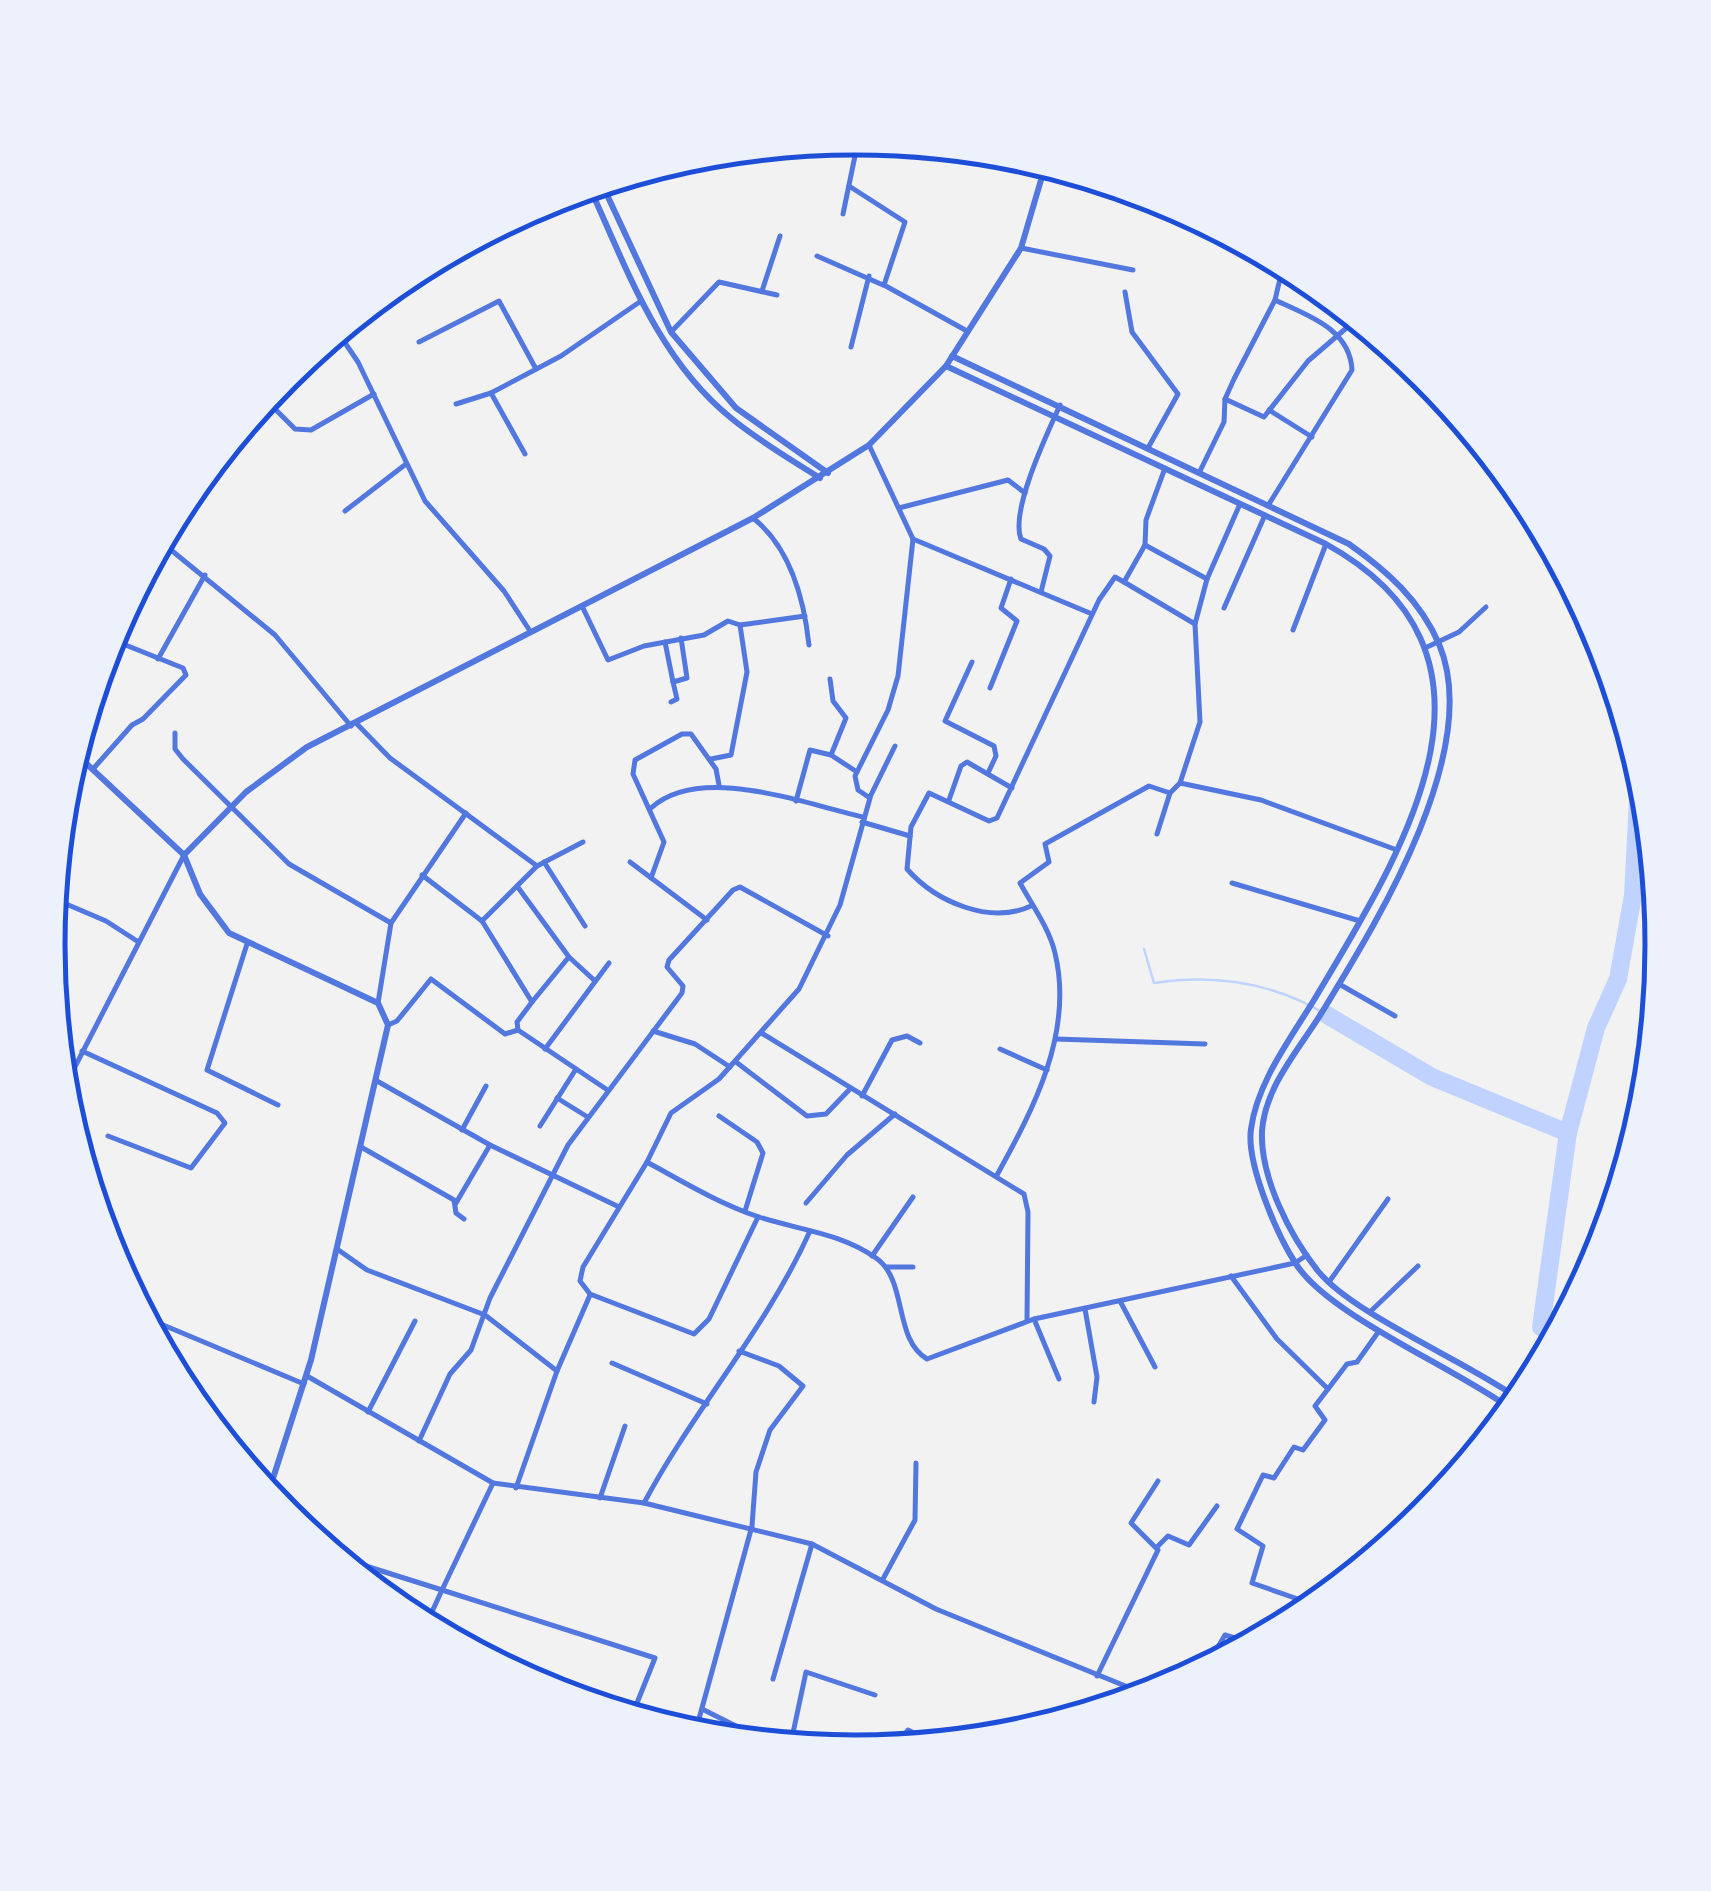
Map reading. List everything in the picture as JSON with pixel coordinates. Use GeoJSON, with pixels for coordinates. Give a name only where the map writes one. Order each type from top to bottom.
{"type":"FeatureCollection","features":[{"type":"Feature","properties":{"kind":"street"},"geometry":{"type":"LineString","coordinates":[[843,214],[855,155]]}},
{"type":"Feature","properties":{"kind":"street"},"geometry":{"type":"LineString","coordinates":[[75,1067],[184,855],[229,808],[298,753],[753,518],[868,445],[946,366],[1021,248],[1042,178]]}},
{"type":"Feature","properties":{"kind":"street"},"geometry":{"type":"LineString","coordinates":[[849,186],[905,222],[884,286]]}},
{"type":"Feature","properties":{"kind":"street"},"geometry":{"type":"LineString","coordinates":[[607,195],[670,332],[754,422],[828,473]]}},
{"type":"Feature","properties":{"kind":"street"},"geometry":{"type":"LineString","coordinates":[[595,199],[662,341],[692,378],[749,431],[820,478]]}},
{"type":"Feature","properties":{"kind":"street"},"geometry":{"type":"LineString","coordinates":[[762,292],[780,236]]}},
{"type":"Feature","properties":{"kind":"street"},"geometry":{"type":"LineString","coordinates":[[1021,248],[1134,270]]}},
{"type":"Feature","properties":{"kind":"street"},"geometry":{"type":"LineString","coordinates":[[817,256],[869,276],[968,331]]}},
{"type":"Feature","properties":{"kind":"street"},"geometry":{"type":"LineString","coordinates":[[852,347],[869,276]]}},
{"type":"Feature","properties":{"kind":"street"},"geometry":{"type":"LineString","coordinates":[[1200,471],[1224,422],[1225,400],[1275,300],[1280,279]]}},
{"type":"Feature","properties":{"kind":"street"},"geometry":{"type":"LineString","coordinates":[[670,332],[720,282],[777,295]]}},
{"type":"Feature","properties":{"kind":"street"},"geometry":{"type":"LineString","coordinates":[[1125,292],[1132,332],[1178,394],[1148,448]]}},
{"type":"Feature","properties":{"kind":"street"},"geometry":{"type":"LineString","coordinates":[[456,404],[492,393],[536,370],[641,300]]}},
{"type":"Feature","properties":{"kind":"street"},"geometry":{"type":"LineString","coordinates":[[1269,504],[1352,370],[1337,334],[1275,300]]}},
{"type":"Feature","properties":{"kind":"street"},"geometry":{"type":"LineString","coordinates":[[419,342],[500,301],[536,370]]}},
{"type":"Feature","properties":{"kind":"street"},"geometry":{"type":"LineString","coordinates":[[1225,400],[1263,417],[1308,361],[1347,326]]}},
{"type":"Feature","properties":{"kind":"street"},"geometry":{"type":"LineString","coordinates":[[344,343],[374,394],[426,501],[504,591],[530,631]]}},
{"type":"Feature","properties":{"kind":"street"},"geometry":{"type":"LineString","coordinates":[[952,356],[1246,492],[1366,556],[1401,585],[1438,644],[1446,676],[1448,716],[1429,799],[1382,908],[1268,1102],[1262,1146],[1272,1183],[1307,1255],[1328,1284],[1483,1372],[1509,1391]]}},
{"type":"Feature","properties":{"kind":"street"},"geometry":{"type":"LineString","coordinates":[[946,366],[1056,414],[1326,544],[1359,564],[1406,612],[1425,648],[1435,680],[1434,736],[1397,850],[1258,1102],[1250,1145],[1262,1188],[1295,1263],[1326,1295],[1477,1383],[1501,1401]]}},
{"type":"Feature","properties":{"kind":"street"},"geometry":{"type":"LineString","coordinates":[[692,378],[701,368]]}},
{"type":"Feature","properties":{"kind":"street"},"geometry":{"type":"LineString","coordinates":[[492,393],[525,454]]}},
{"type":"Feature","properties":{"kind":"street"},"geometry":{"type":"LineString","coordinates":[[275,409],[295,429],[310,430],[374,394]]}},
{"type":"Feature","properties":{"kind":"street"},"geometry":{"type":"LineString","coordinates":[[1042,592],[1050,556],[1018,535],[1026,493],[1060,405]]}},
{"type":"Feature","properties":{"kind":"street"},"geometry":{"type":"LineString","coordinates":[[1269,410],[1312,436]]}},
{"type":"Feature","properties":{"kind":"street"},"geometry":{"type":"LineString","coordinates":[[749,431],[754,422]]}},
{"type":"Feature","properties":{"kind":"street"},"geometry":{"type":"LineString","coordinates":[[868,445],[912,539],[894,694],[857,772],[858,790],[870,798]]}},
{"type":"Feature","properties":{"kind":"street"},"geometry":{"type":"LineString","coordinates":[[345,512],[407,464]]}},
{"type":"Feature","properties":{"kind":"street"},"geometry":{"type":"LineString","coordinates":[[1124,582],[1145,544],[1146,520],[1165,468]]}},
{"type":"Feature","properties":{"kind":"street"},"geometry":{"type":"LineString","coordinates":[[899,508],[1008,480],[1026,493]]}},
{"type":"Feature","properties":{"kind":"street"},"geometry":{"type":"LineString","coordinates":[[1156,834],[1170,793],[1180,783],[1200,722],[1195,624],[1207,579],[1246,492]]}},
{"type":"Feature","properties":{"kind":"street"},"geometry":{"type":"LineString","coordinates":[[1224,608],[1265,515]]}},
{"type":"Feature","properties":{"kind":"street"},"geometry":{"type":"LineString","coordinates":[[753,518],[786,559],[810,645]]}},
{"type":"Feature","properties":{"kind":"street"},"geometry":{"type":"LineString","coordinates":[[1292,630],[1330,535]]}},
{"type":"Feature","properties":{"kind":"street"},"geometry":{"type":"LineString","coordinates":[[912,539],[1092,614]]}},
{"type":"Feature","properties":{"kind":"street"},"geometry":{"type":"LineString","coordinates":[[1145,544],[1207,579]]}},
{"type":"Feature","properties":{"kind":"street"},"geometry":{"type":"LineString","coordinates":[[171,550],[286,647],[353,724],[390,758],[540,864],[585,926]]}},
{"type":"Feature","properties":{"kind":"street"},"geometry":{"type":"LineString","coordinates":[[158,659],[204,576]]}},
{"type":"Feature","properties":{"kind":"street"},"geometry":{"type":"LineString","coordinates":[[1032,906],[1010,916],[970,908],[941,896],[907,868],[910,836],[929,793],[993,821],[1092,614],[1115,576],[1195,624]]}},
{"type":"Feature","properties":{"kind":"street"},"geometry":{"type":"LineString","coordinates":[[990,688],[1017,622],[1001,608],[1010,579]]}},
{"type":"Feature","properties":{"kind":"street"},"geometry":{"type":"LineString","coordinates":[[582,606],[608,660],[665,642],[704,635],[728,621],[740,625],[805,616]]}},
{"type":"Feature","properties":{"kind":"street"},"geometry":{"type":"LineString","coordinates":[[1425,648],[1459,632],[1486,607]]}},
{"type":"Feature","properties":{"kind":"street"},"geometry":{"type":"LineString","coordinates":[[711,759],[731,755],[747,672],[740,625]]}},
{"type":"Feature","properties":{"kind":"street"},"geometry":{"type":"LineString","coordinates":[[673,682],[688,678],[681,638]]}},
{"type":"Feature","properties":{"kind":"street"},"geometry":{"type":"LineString","coordinates":[[665,642],[677,699],[671,702]]}},
{"type":"Feature","properties":{"kind":"street"},"geometry":{"type":"LineString","coordinates":[[93,769],[186,675],[184,668],[124,645]]}},
{"type":"Feature","properties":{"kind":"street"},"geometry":{"type":"LineString","coordinates":[[972,662],[944,721],[994,746],[996,756],[988,773]]}},
{"type":"Feature","properties":{"kind":"street"},"geometry":{"type":"LineString","coordinates":[[830,679],[833,702],[846,718],[831,756]]}},
{"type":"Feature","properties":{"kind":"street"},"geometry":{"type":"LineString","coordinates":[[174,733],[175,749],[229,808],[289,864],[390,922]]}},
{"type":"Feature","properties":{"kind":"street"},"geometry":{"type":"LineString","coordinates":[[650,878],[664,842],[633,774],[635,760],[682,734],[698,738],[711,759],[719,785]]}},
{"type":"Feature","properties":{"kind":"street"},"geometry":{"type":"LineString","coordinates":[[758,1217],[701,1331],[677,1329],[590,1294],[580,1276],[671,1113],[733,1064],[764,1034],[799,990],[828,936],[870,798],[895,746]]}},
{"type":"Feature","properties":{"kind":"street"},"geometry":{"type":"LineString","coordinates":[[796,801],[810,750],[831,756],[857,772]]}},
{"type":"Feature","properties":{"kind":"street"},"geometry":{"type":"LineString","coordinates":[[87,763],[184,855],[212,916],[247,944],[378,1003]]}},
{"type":"Feature","properties":{"kind":"street"},"geometry":{"type":"LineString","coordinates":[[949,800],[964,764],[976,764],[1012,788]]}},
{"type":"Feature","properties":{"kind":"street"},"geometry":{"type":"LineString","coordinates":[[1180,783],[1261,800],[1397,850]]}},
{"type":"Feature","properties":{"kind":"street"},"geometry":{"type":"LineString","coordinates":[[651,808],[667,795],[719,785],[796,801],[910,836]]}},
{"type":"Feature","properties":{"kind":"street"},"geometry":{"type":"LineString","coordinates":[[997,1175],[1047,1070],[1056,1039],[1055,954],[1020,882],[1048,862],[1045,844],[1149,786],[1170,793]]}},
{"type":"Feature","properties":{"kind":"street"},"geometry":{"type":"LineString","coordinates":[[273,1480],[306,1380],[377,1081],[388,1026],[378,1003],[390,922],[466,813]]}},
{"type":"Feature","properties":{"kind":"street"},"geometry":{"type":"LineString","coordinates":[[482,922],[540,864],[583,842]]}},
{"type":"Feature","properties":{"kind":"street"},"geometry":{"type":"LineString","coordinates":[[630,862],[707,920]]}},
{"type":"Feature","properties":{"kind":"street"},"geometry":{"type":"LineString","coordinates":[[422,874],[482,922],[532,1002]]}},
{"type":"Feature","properties":{"kind":"street"},"geometry":{"type":"LineString","coordinates":[[1232,882],[1360,920]]}},
{"type":"Feature","properties":{"kind":"street"},"geometry":{"type":"LineString","coordinates":[[517,886],[569,957],[595,981]]}},
{"type":"Feature","properties":{"kind":"street"},"geometry":{"type":"LineString","coordinates":[[418,1442],[450,1374],[471,1350],[553,1175],[586,1116],[682,992],[680,981],[667,967],[669,960],[733,890],[740,888],[828,936]]}},
{"type":"Feature","properties":{"kind":"street"},"geometry":{"type":"LineString","coordinates":[[67,904],[106,921],[137,941]]}},
{"type":"Feature","properties":{"kind":"street"},"geometry":{"type":"LineString","coordinates":[[247,944],[206,1070],[278,1105]]}},
{"type":"Feature","properties":{"kind":"street"},"geometry":{"type":"LineString","coordinates":[[569,957],[517,1022],[518,1030],[606,1089]]}},
{"type":"Feature","properties":{"kind":"street"},"geometry":{"type":"LineString","coordinates":[[545,1050],[609,963]]}},
{"type":"Feature","properties":{"kind":"street"},"geometry":{"type":"LineString","coordinates":[[388,1026],[397,1021],[431,979],[505,1034],[518,1030]]}},
{"type":"Feature","properties":{"kind":"street"},"geometry":{"type":"LineString","coordinates":[[1339,984],[1395,1016]]}},
{"type":"Feature","properties":{"kind":"street"},"geometry":{"type":"LineString","coordinates":[[653,1031],[695,1044],[733,1064],[807,1116],[826,1114],[850,1089]]}},
{"type":"Feature","properties":{"kind":"street"},"geometry":{"type":"LineString","coordinates":[[764,1034],[997,1175],[1026,1199],[1030,1320],[1059,1379]]}},
{"type":"Feature","properties":{"kind":"street"},"geometry":{"type":"LineString","coordinates":[[862,1096],[892,1040],[907,1036],[920,1043]]}},
{"type":"Feature","properties":{"kind":"street"},"geometry":{"type":"LineString","coordinates":[[1056,1039],[1205,1044]]}},
{"type":"Feature","properties":{"kind":"street"},"geometry":{"type":"LineString","coordinates":[[1000,1049],[1047,1070]]}},
{"type":"Feature","properties":{"kind":"street"},"geometry":{"type":"LineString","coordinates":[[82,1052],[217,1113],[225,1123],[191,1168],[108,1136]]}},
{"type":"Feature","properties":{"kind":"street"},"geometry":{"type":"LineString","coordinates":[[540,1126],[576,1070]]}},
{"type":"Feature","properties":{"kind":"street"},"geometry":{"type":"LineString","coordinates":[[377,1081],[490,1145],[617,1206]]}},
{"type":"Feature","properties":{"kind":"street"},"geometry":{"type":"LineString","coordinates":[[462,1130],[486,1086]]}},
{"type":"Feature","properties":{"kind":"street"},"geometry":{"type":"LineString","coordinates":[[557,1098],[586,1116]]}},
{"type":"Feature","properties":{"kind":"street"},"geometry":{"type":"LineString","coordinates":[[1258,1102],[1268,1102]]}},
{"type":"Feature","properties":{"kind":"street"},"geometry":{"type":"LineString","coordinates":[[806,1202],[847,1155],[895,1114]]}},
{"type":"Feature","properties":{"kind":"street"},"geometry":{"type":"LineString","coordinates":[[720,1116],[757,1142],[764,1153],[745,1212]]}},
{"type":"Feature","properties":{"kind":"street"},"geometry":{"type":"LineString","coordinates":[[464,1219],[456,1213],[456,1204],[490,1145]]}},
{"type":"Feature","properties":{"kind":"street"},"geometry":{"type":"LineString","coordinates":[[362,1147],[456,1204]]}},
{"type":"Feature","properties":{"kind":"street"},"geometry":{"type":"LineString","coordinates":[[647,1162],[745,1212],[837,1238],[872,1256],[887,1268],[902,1319],[920,1355],[928,1359],[1030,1320],[1295,1263],[1307,1255]]}},
{"type":"Feature","properties":{"kind":"street"},"geometry":{"type":"LineString","coordinates":[[1262,1188],[1272,1183]]}},
{"type":"Feature","properties":{"kind":"street"},"geometry":{"type":"LineString","coordinates":[[872,1256],[913,1197]]}},
{"type":"Feature","properties":{"kind":"street"},"geometry":{"type":"LineString","coordinates":[[1328,1284],[1388,1199]]}},
{"type":"Feature","properties":{"kind":"street"},"geometry":{"type":"LineString","coordinates":[[644,1503],[739,1350],[783,1289],[810,1231]]}},
{"type":"Feature","properties":{"kind":"street"},"geometry":{"type":"LineString","coordinates":[[337,1249],[366,1270],[485,1316],[557,1371]]}},
{"type":"Feature","properties":{"kind":"street"},"geometry":{"type":"LineString","coordinates":[[887,1268],[913,1266]]}},
{"type":"Feature","properties":{"kind":"street"},"geometry":{"type":"LineString","coordinates":[[1372,1310],[1418,1266]]}},
{"type":"Feature","properties":{"kind":"street"},"geometry":{"type":"LineString","coordinates":[[1231,1276],[1277,1339],[1328,1389]]}},
{"type":"Feature","properties":{"kind":"street"},"geometry":{"type":"LineString","coordinates":[[516,1488],[557,1371],[590,1294]]}},
{"type":"Feature","properties":{"kind":"street"},"geometry":{"type":"LineString","coordinates":[[1120,1301],[1154,1367]]}},
{"type":"Feature","properties":{"kind":"street"},"geometry":{"type":"LineString","coordinates":[[1086,1310],[1097,1377],[1094,1402]]}},
{"type":"Feature","properties":{"kind":"street"},"geometry":{"type":"LineString","coordinates":[[368,1412],[415,1321]]}},
{"type":"Feature","properties":{"kind":"street"},"geometry":{"type":"LineString","coordinates":[[163,1325],[306,1380],[493,1483],[644,1503],[752,1526],[812,1544],[936,1609],[1127,1687]]}},
{"type":"Feature","properties":{"kind":"street"},"geometry":{"type":"LineString","coordinates":[[1300,1600],[1252,1583],[1263,1546],[1236,1530],[1263,1475],[1274,1478],[1294,1446],[1303,1450],[1325,1420],[1315,1406],[1347,1364],[1358,1362],[1380,1329]]}},
{"type":"Feature","properties":{"kind":"street"},"geometry":{"type":"LineString","coordinates":[[699,1720],[752,1526],[756,1472],[770,1430],[802,1386],[779,1366],[739,1350]]}},
{"type":"Feature","properties":{"kind":"street"},"geometry":{"type":"LineString","coordinates":[[612,1363],[707,1404]]}},
{"type":"Feature","properties":{"kind":"street"},"geometry":{"type":"LineString","coordinates":[[1477,1383],[1483,1372]]}},
{"type":"Feature","properties":{"kind":"street"},"geometry":{"type":"LineString","coordinates":[[600,1498],[625,1426]]}},
{"type":"Feature","properties":{"kind":"street"},"geometry":{"type":"LineString","coordinates":[[883,1579],[915,1520],[916,1462]]}},
{"type":"Feature","properties":{"kind":"street"},"geometry":{"type":"LineString","coordinates":[[1158,1481],[1132,1523],[1158,1546]]}},
{"type":"Feature","properties":{"kind":"street"},"geometry":{"type":"LineString","coordinates":[[432,1613],[493,1483]]}},
{"type":"Feature","properties":{"kind":"street"},"geometry":{"type":"LineString","coordinates":[[1097,1676],[1138,1597],[1158,1546],[1168,1536],[1189,1545],[1216,1506]]}},
{"type":"Feature","properties":{"kind":"street"},"geometry":{"type":"LineString","coordinates":[[773,1679],[812,1544]]}},
{"type":"Feature","properties":{"kind":"street"},"geometry":{"type":"LineString","coordinates":[[365,1566],[655,1658],[636,1705]]}},
{"type":"Feature","properties":{"kind":"street"},"geometry":{"type":"LineString","coordinates":[[1218,1647],[1225,1635],[1235,1638]]}},
{"type":"Feature","properties":{"kind":"street"},"geometry":{"type":"LineString","coordinates":[[793,1733],[806,1672],[875,1695]]}},
{"type":"Feature","properties":{"kind":"street"},"geometry":{"type":"LineString","coordinates":[[702,1709],[736,1726]]}},
{"type":"Feature","properties":{"kind":"waterway"},"geometry":{"type":"LineString","coordinates":[[1546,1330],[1541,1327],[1568,1133],[1596,1028],[1618,979],[1633,895],[1637,827]]}},
{"type":"Feature","properties":{"kind":"waterway"},"geometry":{"type":"LineString","coordinates":[[1144,949],[1154,983],[1243,983],[1286,995],[1327,1015]]}},
{"type":"Feature","properties":{"kind":"waterway"},"geometry":{"type":"LineString","coordinates":[[1327,1015],[1432,1077],[1568,1133]]}}]}
